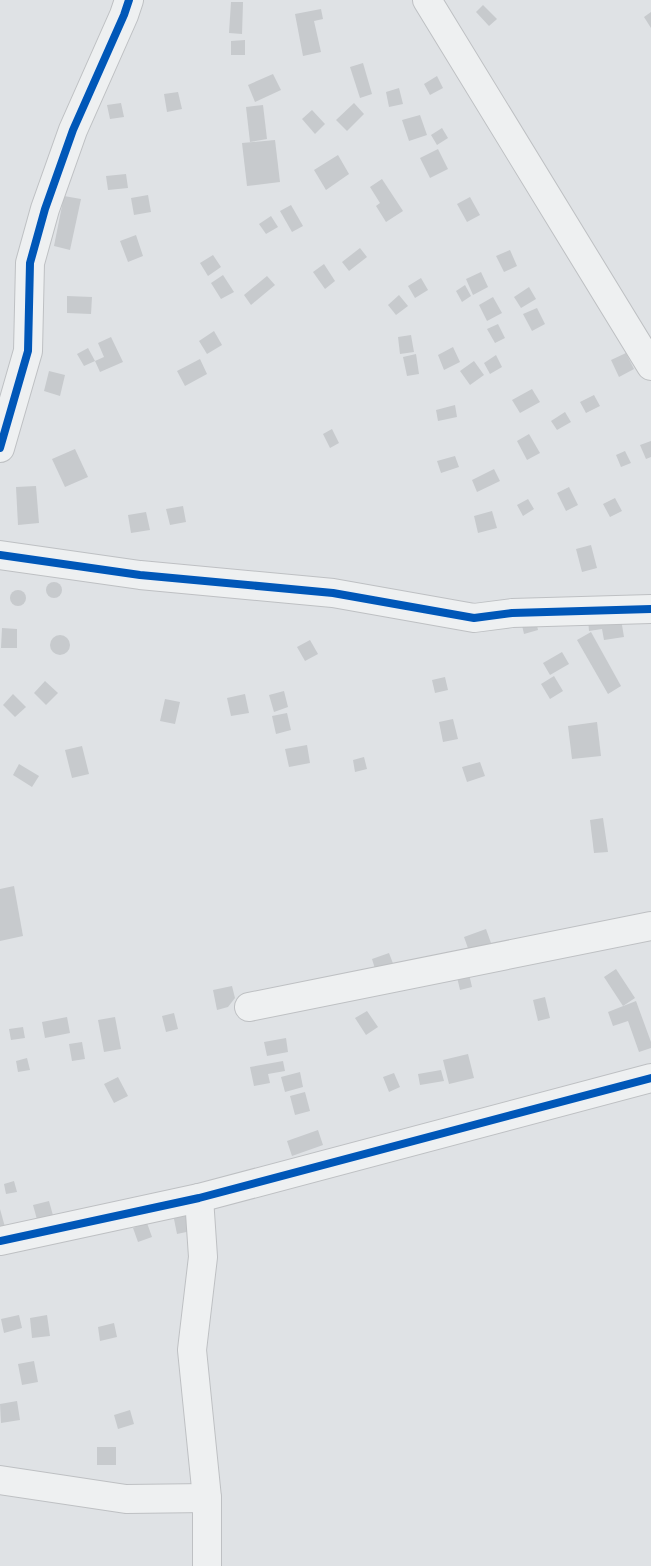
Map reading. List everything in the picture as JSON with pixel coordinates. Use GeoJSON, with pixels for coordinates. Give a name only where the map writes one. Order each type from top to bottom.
{"type":"FeatureCollection","features":[{"type":"Feature","properties":{"kind":"street"},"geometry":{"type":"LineString","coordinates":[[0,448],[28,351],[30,263],[45,209],[73,130],[124,15],[128,0]]}},
{"type":"Feature","properties":{"kind":"street"},"geometry":{"type":"LineString","coordinates":[[427,0],[651,366]]}},
{"type":"Feature","properties":{"kind":"street"},"geometry":{"type":"LineString","coordinates":[[0,555],[140,575],[333,593],[474,618],[512,613],[651,609]]}},
{"type":"Feature","properties":{"kind":"street"},"geometry":{"type":"LineString","coordinates":[[249,1007],[651,926]]}},
{"type":"Feature","properties":{"kind":"street"},"geometry":{"type":"LineString","coordinates":[[0,1241],[199,1198],[651,1078]]}},
{"type":"Feature","properties":{"kind":"street"},"geometry":{"type":"LineString","coordinates":[[199,1198],[202,1257],[192,1350],[207,1498],[207,1566]]}},
{"type":"Feature","properties":{"kind":"street"},"geometry":{"type":"LineString","coordinates":[[0,1480],[126,1499],[207,1498]]}},
{"type":"Feature","properties":{"kind":"building"},"geometry":{"type":"Polygon","coordinates":[[[231,2],[243,2],[242,34],[229,33],[231,2]]]}},
{"type":"Feature","properties":{"kind":"building"},"geometry":{"type":"Polygon","coordinates":[[[483,5],[497,19],[489,26],[476,12],[483,5]]]}},
{"type":"Feature","properties":{"kind":"building"},"geometry":{"type":"Polygon","coordinates":[[[321,9],[323,19],[314,21],[321,52],[303,56],[295,14],[321,9]]]}},
{"type":"Feature","properties":{"kind":"building"},"geometry":{"type":"Polygon","coordinates":[[[651,12],[651,28],[644,17],[651,12]]]}},
{"type":"Feature","properties":{"kind":"building"},"geometry":{"type":"Polygon","coordinates":[[[245,40],[245,55],[231,55],[231,41],[245,40]]]}},
{"type":"Feature","properties":{"kind":"building"},"geometry":{"type":"Polygon","coordinates":[[[363,63],[372,94],[360,98],[350,67],[363,63]]]}},
{"type":"Feature","properties":{"kind":"building"},"geometry":{"type":"Polygon","coordinates":[[[273,74],[281,90],[255,102],[248,85],[273,74]]]}},
{"type":"Feature","properties":{"kind":"building"},"geometry":{"type":"Polygon","coordinates":[[[437,76],[443,88],[430,95],[424,84],[437,76]]]}},
{"type":"Feature","properties":{"kind":"building"},"geometry":{"type":"Polygon","coordinates":[[[399,88],[403,104],[389,107],[386,92],[399,88]]]}},
{"type":"Feature","properties":{"kind":"building"},"geometry":{"type":"Polygon","coordinates":[[[178,92],[182,109],[167,112],[164,94],[178,92]]]}},
{"type":"Feature","properties":{"kind":"building"},"geometry":{"type":"Polygon","coordinates":[[[121,103],[124,117],[110,119],[107,105],[121,103]]]}},
{"type":"Feature","properties":{"kind":"building"},"geometry":{"type":"Polygon","coordinates":[[[354,103],[364,114],[347,131],[336,120],[354,103]]]}},
{"type":"Feature","properties":{"kind":"building"},"geometry":{"type":"Polygon","coordinates":[[[263,105],[267,139],[250,142],[246,107],[263,105]]]}},
{"type":"Feature","properties":{"kind":"building"},"geometry":{"type":"Polygon","coordinates":[[[312,110],[325,124],[315,134],[302,119],[312,110]]]}},
{"type":"Feature","properties":{"kind":"building"},"geometry":{"type":"Polygon","coordinates":[[[420,115],[427,135],[409,141],[402,120],[420,115]]]}},
{"type":"Feature","properties":{"kind":"building"},"geometry":{"type":"Polygon","coordinates":[[[442,128],[448,138],[437,145],[431,135],[442,128]]]}},
{"type":"Feature","properties":{"kind":"building"},"geometry":{"type":"Polygon","coordinates":[[[275,140],[280,182],[247,186],[242,143],[275,140]]]}},
{"type":"Feature","properties":{"kind":"building"},"geometry":{"type":"Polygon","coordinates":[[[438,149],[448,169],[430,178],[420,158],[438,149]]]}},
{"type":"Feature","properties":{"kind":"building"},"geometry":{"type":"Polygon","coordinates":[[[338,155],[349,174],[326,190],[314,170],[338,155]]]}},
{"type":"Feature","properties":{"kind":"building"},"geometry":{"type":"Polygon","coordinates":[[[126,174],[128,188],[108,190],[106,176],[126,174]]]}},
{"type":"Feature","properties":{"kind":"building"},"geometry":{"type":"Polygon","coordinates":[[[382,179],[403,211],[386,222],[376,206],[380,203],[370,187],[382,179]]]}},
{"type":"Feature","properties":{"kind":"building"},"geometry":{"type":"Polygon","coordinates":[[[148,195],[151,212],[134,215],[131,198],[148,195]]]}},
{"type":"Feature","properties":{"kind":"building"},"geometry":{"type":"Polygon","coordinates":[[[64,196],[81,199],[70,250],[54,246],[64,196]]]}},
{"type":"Feature","properties":{"kind":"building"},"geometry":{"type":"Polygon","coordinates":[[[470,197],[480,215],[467,222],[457,204],[470,197]]]}},
{"type":"Feature","properties":{"kind":"building"},"geometry":{"type":"Polygon","coordinates":[[[291,205],[303,226],[292,232],[280,211],[291,205]]]}},
{"type":"Feature","properties":{"kind":"building"},"geometry":{"type":"Polygon","coordinates":[[[271,216],[278,227],[266,234],[259,224],[271,216]]]}},
{"type":"Feature","properties":{"kind":"building"},"geometry":{"type":"Polygon","coordinates":[[[136,235],[143,256],[128,262],[120,241],[136,235]]]}},
{"type":"Feature","properties":{"kind":"building"},"geometry":{"type":"Polygon","coordinates":[[[360,248],[367,257],[349,271],[342,262],[360,248]]]}},
{"type":"Feature","properties":{"kind":"building"},"geometry":{"type":"Polygon","coordinates":[[[510,250],[517,266],[504,272],[496,256],[510,250]]]}},
{"type":"Feature","properties":{"kind":"building"},"geometry":{"type":"Polygon","coordinates":[[[213,255],[221,267],[208,276],[200,263],[213,255]]]}},
{"type":"Feature","properties":{"kind":"building"},"geometry":{"type":"Polygon","coordinates":[[[324,264],[335,281],[325,289],[313,272],[324,264]]]}},
{"type":"Feature","properties":{"kind":"building"},"geometry":{"type":"Polygon","coordinates":[[[481,272],[488,287],[473,295],[466,279],[481,272]]]}},
{"type":"Feature","properties":{"kind":"building"},"geometry":{"type":"Polygon","coordinates":[[[223,275],[234,292],[221,299],[211,283],[223,275]]]}},
{"type":"Feature","properties":{"kind":"building"},"geometry":{"type":"Polygon","coordinates":[[[267,276],[275,285],[251,305],[244,295],[267,276]]]}},
{"type":"Feature","properties":{"kind":"building"},"geometry":{"type":"Polygon","coordinates":[[[421,278],[428,290],[415,298],[408,286],[421,278]]]}},
{"type":"Feature","properties":{"kind":"building"},"geometry":{"type":"Polygon","coordinates":[[[465,285],[471,296],[462,302],[456,291],[465,285]]]}},
{"type":"Feature","properties":{"kind":"building"},"geometry":{"type":"Polygon","coordinates":[[[529,287],[536,299],[521,308],[514,297],[529,287]]]}},
{"type":"Feature","properties":{"kind":"building"},"geometry":{"type":"Polygon","coordinates":[[[399,295],[408,306],[396,315],[388,305],[399,295]]]}},
{"type":"Feature","properties":{"kind":"building"},"geometry":{"type":"Polygon","coordinates":[[[67,296],[92,297],[91,314],[67,313],[67,296]]]}},
{"type":"Feature","properties":{"kind":"building"},"geometry":{"type":"Polygon","coordinates":[[[493,297],[502,313],[487,321],[479,305],[493,297]]]}},
{"type":"Feature","properties":{"kind":"building"},"geometry":{"type":"Polygon","coordinates":[[[537,308],[545,324],[532,331],[523,314],[537,308]]]}},
{"type":"Feature","properties":{"kind":"building"},"geometry":{"type":"Polygon","coordinates":[[[498,324],[505,338],[495,343],[487,329],[498,324]]]}},
{"type":"Feature","properties":{"kind":"building"},"geometry":{"type":"Polygon","coordinates":[[[214,331],[222,345],[207,354],[199,341],[214,331]]]}},
{"type":"Feature","properties":{"kind":"building"},"geometry":{"type":"Polygon","coordinates":[[[411,335],[414,352],[400,354],[398,337],[411,335]]]}},
{"type":"Feature","properties":{"kind":"building"},"geometry":{"type":"Polygon","coordinates":[[[111,337],[123,362],[100,372],[95,361],[104,357],[98,343],[111,337]]]}},
{"type":"Feature","properties":{"kind":"building"},"geometry":{"type":"Polygon","coordinates":[[[453,347],[460,362],[444,370],[438,355],[453,347]]]}},
{"type":"Feature","properties":{"kind":"building"},"geometry":{"type":"Polygon","coordinates":[[[88,348],[95,361],[84,366],[77,354],[88,348]]]}},
{"type":"Feature","properties":{"kind":"building"},"geometry":{"type":"Polygon","coordinates":[[[626,353],[634,369],[619,377],[611,360],[626,353]]]}},
{"type":"Feature","properties":{"kind":"building"},"geometry":{"type":"Polygon","coordinates":[[[416,354],[419,374],[407,376],[403,357],[416,354]]]}},
{"type":"Feature","properties":{"kind":"building"},"geometry":{"type":"Polygon","coordinates":[[[496,355],[502,367],[490,374],[484,363],[496,355]]]}},
{"type":"Feature","properties":{"kind":"building"},"geometry":{"type":"Polygon","coordinates":[[[200,359],[207,374],[185,386],[177,371],[200,359]]]}},
{"type":"Feature","properties":{"kind":"building"},"geometry":{"type":"Polygon","coordinates":[[[474,361],[484,375],[470,385],[460,371],[474,361]]]}},
{"type":"Feature","properties":{"kind":"building"},"geometry":{"type":"Polygon","coordinates":[[[49,371],[65,375],[60,396],[44,391],[49,371]]]}},
{"type":"Feature","properties":{"kind":"building"},"geometry":{"type":"Polygon","coordinates":[[[532,389],[540,402],[520,413],[512,400],[532,389]]]}},
{"type":"Feature","properties":{"kind":"building"},"geometry":{"type":"Polygon","coordinates":[[[594,395],[600,406],[586,413],[580,402],[594,395]]]}},
{"type":"Feature","properties":{"kind":"building"},"geometry":{"type":"Polygon","coordinates":[[[455,405],[457,417],[438,421],[436,410],[455,405]]]}},
{"type":"Feature","properties":{"kind":"building"},"geometry":{"type":"Polygon","coordinates":[[[565,412],[571,422],[557,430],[551,421],[565,412]]]}},
{"type":"Feature","properties":{"kind":"building"},"geometry":{"type":"Polygon","coordinates":[[[332,429],[339,443],[330,448],[323,434],[332,429]]]}},
{"type":"Feature","properties":{"kind":"building"},"geometry":{"type":"Polygon","coordinates":[[[529,434],[540,453],[527,460],[517,441],[529,434]]]}},
{"type":"Feature","properties":{"kind":"building"},"geometry":{"type":"Polygon","coordinates":[[[651,441],[651,457],[646,459],[640,445],[651,441]]]}},
{"type":"Feature","properties":{"kind":"building"},"geometry":{"type":"Polygon","coordinates":[[[75,449],[88,477],[65,487],[52,459],[75,449]]]}},
{"type":"Feature","properties":{"kind":"building"},"geometry":{"type":"Polygon","coordinates":[[[625,451],[631,463],[621,467],[616,455],[625,451]]]}},
{"type":"Feature","properties":{"kind":"building"},"geometry":{"type":"Polygon","coordinates":[[[455,456],[459,467],[441,473],[437,461],[455,456]]]}},
{"type":"Feature","properties":{"kind":"building"},"geometry":{"type":"Polygon","coordinates":[[[494,469],[500,481],[477,492],[472,480],[494,469]]]}},
{"type":"Feature","properties":{"kind":"building"},"geometry":{"type":"Polygon","coordinates":[[[36,486],[39,523],[18,525],[16,487],[36,486]]]}},
{"type":"Feature","properties":{"kind":"building"},"geometry":{"type":"Polygon","coordinates":[[[569,487],[578,505],[566,511],[557,493],[569,487]]]}},
{"type":"Feature","properties":{"kind":"building"},"geometry":{"type":"Polygon","coordinates":[[[615,498],[622,511],[610,517],[603,504],[615,498]]]}},
{"type":"Feature","properties":{"kind":"building"},"geometry":{"type":"Polygon","coordinates":[[[528,499],[534,509],[523,516],[517,505],[528,499]]]}},
{"type":"Feature","properties":{"kind":"building"},"geometry":{"type":"Polygon","coordinates":[[[183,506],[186,522],[170,525],[166,509],[183,506]]]}},
{"type":"Feature","properties":{"kind":"building"},"geometry":{"type":"Polygon","coordinates":[[[492,511],[497,528],[478,533],[474,516],[492,511]]]}},
{"type":"Feature","properties":{"kind":"building"},"geometry":{"type":"Polygon","coordinates":[[[146,512],[150,530],[131,533],[128,515],[146,512]]]}},
{"type":"Feature","properties":{"kind":"building"},"geometry":{"type":"Polygon","coordinates":[[[591,545],[597,568],[582,572],[576,549],[591,545]]]}},
{"type":"Feature","properties":{"kind":"building"},"geometry":{"type":"Polygon","coordinates":[[[54,582],[60,584],[62,590],[60,596],[54,598],[48,596],[46,590],[48,584],[54,582]]]}},
{"type":"Feature","properties":{"kind":"building"},"geometry":{"type":"Polygon","coordinates":[[[18,590],[24,592],[26,598],[24,604],[18,606],[12,604],[10,598],[12,592],[18,590]]]}},
{"type":"Feature","properties":{"kind":"building"},"geometry":{"type":"Polygon","coordinates":[[[620,613],[624,637],[604,640],[602,629],[589,631],[588,619],[620,613]]]}},
{"type":"Feature","properties":{"kind":"building"},"geometry":{"type":"Polygon","coordinates":[[[535,617],[538,630],[524,634],[521,621],[535,617]]]}},
{"type":"Feature","properties":{"kind":"building"},"geometry":{"type":"Polygon","coordinates":[[[2,628],[17,629],[17,648],[1,648],[2,628]]]}},
{"type":"Feature","properties":{"kind":"building"},"geometry":{"type":"Polygon","coordinates":[[[591,632],[621,686],[608,694],[577,640],[591,632]]]}},
{"type":"Feature","properties":{"kind":"building"},"geometry":{"type":"Polygon","coordinates":[[[60,635],[67,638],[70,645],[67,652],[60,655],[53,652],[50,645],[53,638],[60,635]]]}},
{"type":"Feature","properties":{"kind":"building"},"geometry":{"type":"Polygon","coordinates":[[[310,640],[318,654],[305,661],[297,647],[310,640]]]}},
{"type":"Feature","properties":{"kind":"building"},"geometry":{"type":"Polygon","coordinates":[[[562,652],[569,664],[550,675],[543,663],[562,652]]]}},
{"type":"Feature","properties":{"kind":"building"},"geometry":{"type":"Polygon","coordinates":[[[554,676],[563,691],[550,699],[541,684],[554,676]]]}},
{"type":"Feature","properties":{"kind":"building"},"geometry":{"type":"Polygon","coordinates":[[[445,677],[448,690],[435,693],[432,680],[445,677]]]}},
{"type":"Feature","properties":{"kind":"building"},"geometry":{"type":"Polygon","coordinates":[[[45,681],[58,693],[46,705],[34,693],[45,681]]]}},
{"type":"Feature","properties":{"kind":"building"},"geometry":{"type":"Polygon","coordinates":[[[284,691],[288,707],[274,712],[269,695],[284,691]]]}},
{"type":"Feature","properties":{"kind":"building"},"geometry":{"type":"Polygon","coordinates":[[[13,694],[26,707],[15,717],[3,705],[13,694]]]}},
{"type":"Feature","properties":{"kind":"building"},"geometry":{"type":"Polygon","coordinates":[[[245,694],[249,713],[231,716],[227,698],[245,694]]]}},
{"type":"Feature","properties":{"kind":"building"},"geometry":{"type":"Polygon","coordinates":[[[165,699],[180,702],[175,724],[160,721],[165,699]]]}},
{"type":"Feature","properties":{"kind":"building"},"geometry":{"type":"Polygon","coordinates":[[[287,713],[291,730],[276,734],[272,716],[287,713]]]}},
{"type":"Feature","properties":{"kind":"building"},"geometry":{"type":"Polygon","coordinates":[[[453,719],[458,739],[443,742],[439,722],[453,719]]]}},
{"type":"Feature","properties":{"kind":"building"},"geometry":{"type":"Polygon","coordinates":[[[597,722],[601,756],[572,759],[568,726],[597,722]]]}},
{"type":"Feature","properties":{"kind":"building"},"geometry":{"type":"Polygon","coordinates":[[[307,745],[310,763],[289,767],[285,749],[307,745]]]}},
{"type":"Feature","properties":{"kind":"building"},"geometry":{"type":"Polygon","coordinates":[[[82,746],[89,774],[72,778],[65,750],[82,746]]]}},
{"type":"Feature","properties":{"kind":"building"},"geometry":{"type":"Polygon","coordinates":[[[364,757],[367,769],[355,772],[353,760],[364,757]]]}},
{"type":"Feature","properties":{"kind":"building"},"geometry":{"type":"Polygon","coordinates":[[[480,762],[485,776],[467,782],[462,767],[480,762]]]}},
{"type":"Feature","properties":{"kind":"building"},"geometry":{"type":"Polygon","coordinates":[[[19,764],[39,776],[32,787],[13,775],[19,764]]]}},
{"type":"Feature","properties":{"kind":"building"},"geometry":{"type":"Polygon","coordinates":[[[603,818],[608,852],[594,853],[590,820],[603,818]]]}},
{"type":"Feature","properties":{"kind":"building"},"geometry":{"type":"Polygon","coordinates":[[[14,886],[23,936],[0,941],[0,889],[14,886]]]}},
{"type":"Feature","properties":{"kind":"building"},"geometry":{"type":"Polygon","coordinates":[[[486,929],[491,943],[469,951],[464,937],[486,929]]]}},
{"type":"Feature","properties":{"kind":"building"},"geometry":{"type":"Polygon","coordinates":[[[389,953],[394,966],[376,972],[372,959],[389,953]]]}},
{"type":"Feature","properties":{"kind":"building"},"geometry":{"type":"Polygon","coordinates":[[[616,969],[635,998],[623,1006],[604,977],[616,969]]]}},
{"type":"Feature","properties":{"kind":"building"},"geometry":{"type":"Polygon","coordinates":[[[469,974],[472,987],[460,990],[457,977],[469,974]]]}},
{"type":"Feature","properties":{"kind":"building"},"geometry":{"type":"Polygon","coordinates":[[[232,986],[235,998],[228,1007],[217,1010],[213,990],[232,986]]]}},
{"type":"Feature","properties":{"kind":"building"},"geometry":{"type":"Polygon","coordinates":[[[545,997],[550,1018],[538,1021],[533,1000],[545,997]]]}},
{"type":"Feature","properties":{"kind":"building"},"geometry":{"type":"Polygon","coordinates":[[[636,1001],[651,1042],[651,1048],[639,1052],[628,1021],[613,1026],[608,1012],[636,1001]]]}},
{"type":"Feature","properties":{"kind":"building"},"geometry":{"type":"Polygon","coordinates":[[[367,1011],[378,1027],[366,1035],[355,1018],[367,1011]]]}},
{"type":"Feature","properties":{"kind":"building"},"geometry":{"type":"Polygon","coordinates":[[[174,1013],[178,1029],[166,1032],[162,1016],[174,1013]]]}},
{"type":"Feature","properties":{"kind":"building"},"geometry":{"type":"Polygon","coordinates":[[[67,1017],[70,1033],[45,1038],[42,1022],[67,1017]]]}},
{"type":"Feature","properties":{"kind":"building"},"geometry":{"type":"Polygon","coordinates":[[[115,1017],[121,1049],[104,1052],[98,1020],[115,1017]]]}},
{"type":"Feature","properties":{"kind":"building"},"geometry":{"type":"Polygon","coordinates":[[[23,1027],[25,1038],[11,1040],[9,1029],[23,1027]]]}},
{"type":"Feature","properties":{"kind":"building"},"geometry":{"type":"Polygon","coordinates":[[[286,1038],[288,1052],[267,1056],[264,1042],[286,1038]]]}},
{"type":"Feature","properties":{"kind":"building"},"geometry":{"type":"Polygon","coordinates":[[[82,1042],[85,1059],[72,1061],[69,1044],[82,1042]]]}},
{"type":"Feature","properties":{"kind":"building"},"geometry":{"type":"Polygon","coordinates":[[[468,1054],[474,1078],[449,1084],[443,1060],[468,1054]]]}},
{"type":"Feature","properties":{"kind":"building"},"geometry":{"type":"Polygon","coordinates":[[[27,1058],[30,1070],[18,1072],[16,1061],[27,1058]]]}},
{"type":"Feature","properties":{"kind":"building"},"geometry":{"type":"Polygon","coordinates":[[[283,1061],[285,1071],[268,1074],[270,1083],[254,1086],[250,1067],[283,1061]]]}},
{"type":"Feature","properties":{"kind":"building"},"geometry":{"type":"Polygon","coordinates":[[[441,1070],[444,1081],[420,1085],[418,1074],[441,1070]]]}},
{"type":"Feature","properties":{"kind":"building"},"geometry":{"type":"Polygon","coordinates":[[[300,1072],[303,1087],[285,1092],[281,1077],[300,1072]]]}},
{"type":"Feature","properties":{"kind":"building"},"geometry":{"type":"Polygon","coordinates":[[[394,1073],[400,1087],[389,1092],[383,1077],[394,1073]]]}},
{"type":"Feature","properties":{"kind":"building"},"geometry":{"type":"Polygon","coordinates":[[[118,1077],[128,1096],[114,1103],[104,1084],[118,1077]]]}},
{"type":"Feature","properties":{"kind":"building"},"geometry":{"type":"Polygon","coordinates":[[[305,1092],[310,1111],[295,1115],[290,1096],[305,1092]]]}},
{"type":"Feature","properties":{"kind":"building"},"geometry":{"type":"Polygon","coordinates":[[[318,1130],[323,1145],[292,1156],[287,1141],[318,1130]]]}},
{"type":"Feature","properties":{"kind":"building"},"geometry":{"type":"Polygon","coordinates":[[[14,1181],[17,1192],[6,1194],[4,1184],[14,1181]]]}},
{"type":"Feature","properties":{"kind":"building"},"geometry":{"type":"Polygon","coordinates":[[[49,1201],[54,1219],[38,1223],[33,1205],[49,1201]]]}},
{"type":"Feature","properties":{"kind":"building"},"geometry":{"type":"Polygon","coordinates":[[[0,1209],[5,1227],[0,1228],[0,1209]]]}},
{"type":"Feature","properties":{"kind":"building"},"geometry":{"type":"Polygon","coordinates":[[[188,1211],[191,1231],[177,1234],[173,1214],[188,1211]]]}},
{"type":"Feature","properties":{"kind":"building"},"geometry":{"type":"Polygon","coordinates":[[[147,1223],[152,1237],[138,1242],[133,1228],[147,1223]]]}},
{"type":"Feature","properties":{"kind":"building"},"geometry":{"type":"Polygon","coordinates":[[[19,1315],[22,1328],[4,1333],[1,1319],[19,1315]]]}},
{"type":"Feature","properties":{"kind":"building"},"geometry":{"type":"Polygon","coordinates":[[[47,1315],[50,1336],[32,1338],[30,1318],[47,1315]]]}},
{"type":"Feature","properties":{"kind":"building"},"geometry":{"type":"Polygon","coordinates":[[[114,1323],[117,1337],[100,1341],[98,1327],[114,1323]]]}},
{"type":"Feature","properties":{"kind":"building"},"geometry":{"type":"Polygon","coordinates":[[[34,1361],[38,1382],[22,1385],[18,1364],[34,1361]]]}},
{"type":"Feature","properties":{"kind":"building"},"geometry":{"type":"Polygon","coordinates":[[[17,1401],[20,1420],[1,1423],[0,1404],[17,1401]]]}},
{"type":"Feature","properties":{"kind":"building"},"geometry":{"type":"Polygon","coordinates":[[[130,1410],[134,1424],[118,1429],[114,1415],[130,1410]]]}},
{"type":"Feature","properties":{"kind":"building"},"geometry":{"type":"Polygon","coordinates":[[[97,1447],[116,1447],[116,1465],[97,1465],[97,1447]]]}},
{"type":"Feature","properties":{"kind":"cycle path"},"geometry":{"type":"LineString","coordinates":[[0,448],[28,351],[30,263],[45,209],[73,130],[129,0]]}},
{"type":"Feature","properties":{"kind":"cycle path"},"geometry":{"type":"LineString","coordinates":[[0,555],[140,575],[333,593],[474,618],[512,613],[651,609]]}},
{"type":"Feature","properties":{"kind":"cycle path"},"geometry":{"type":"LineString","coordinates":[[0,1241],[199,1198],[651,1078]]}}]}
